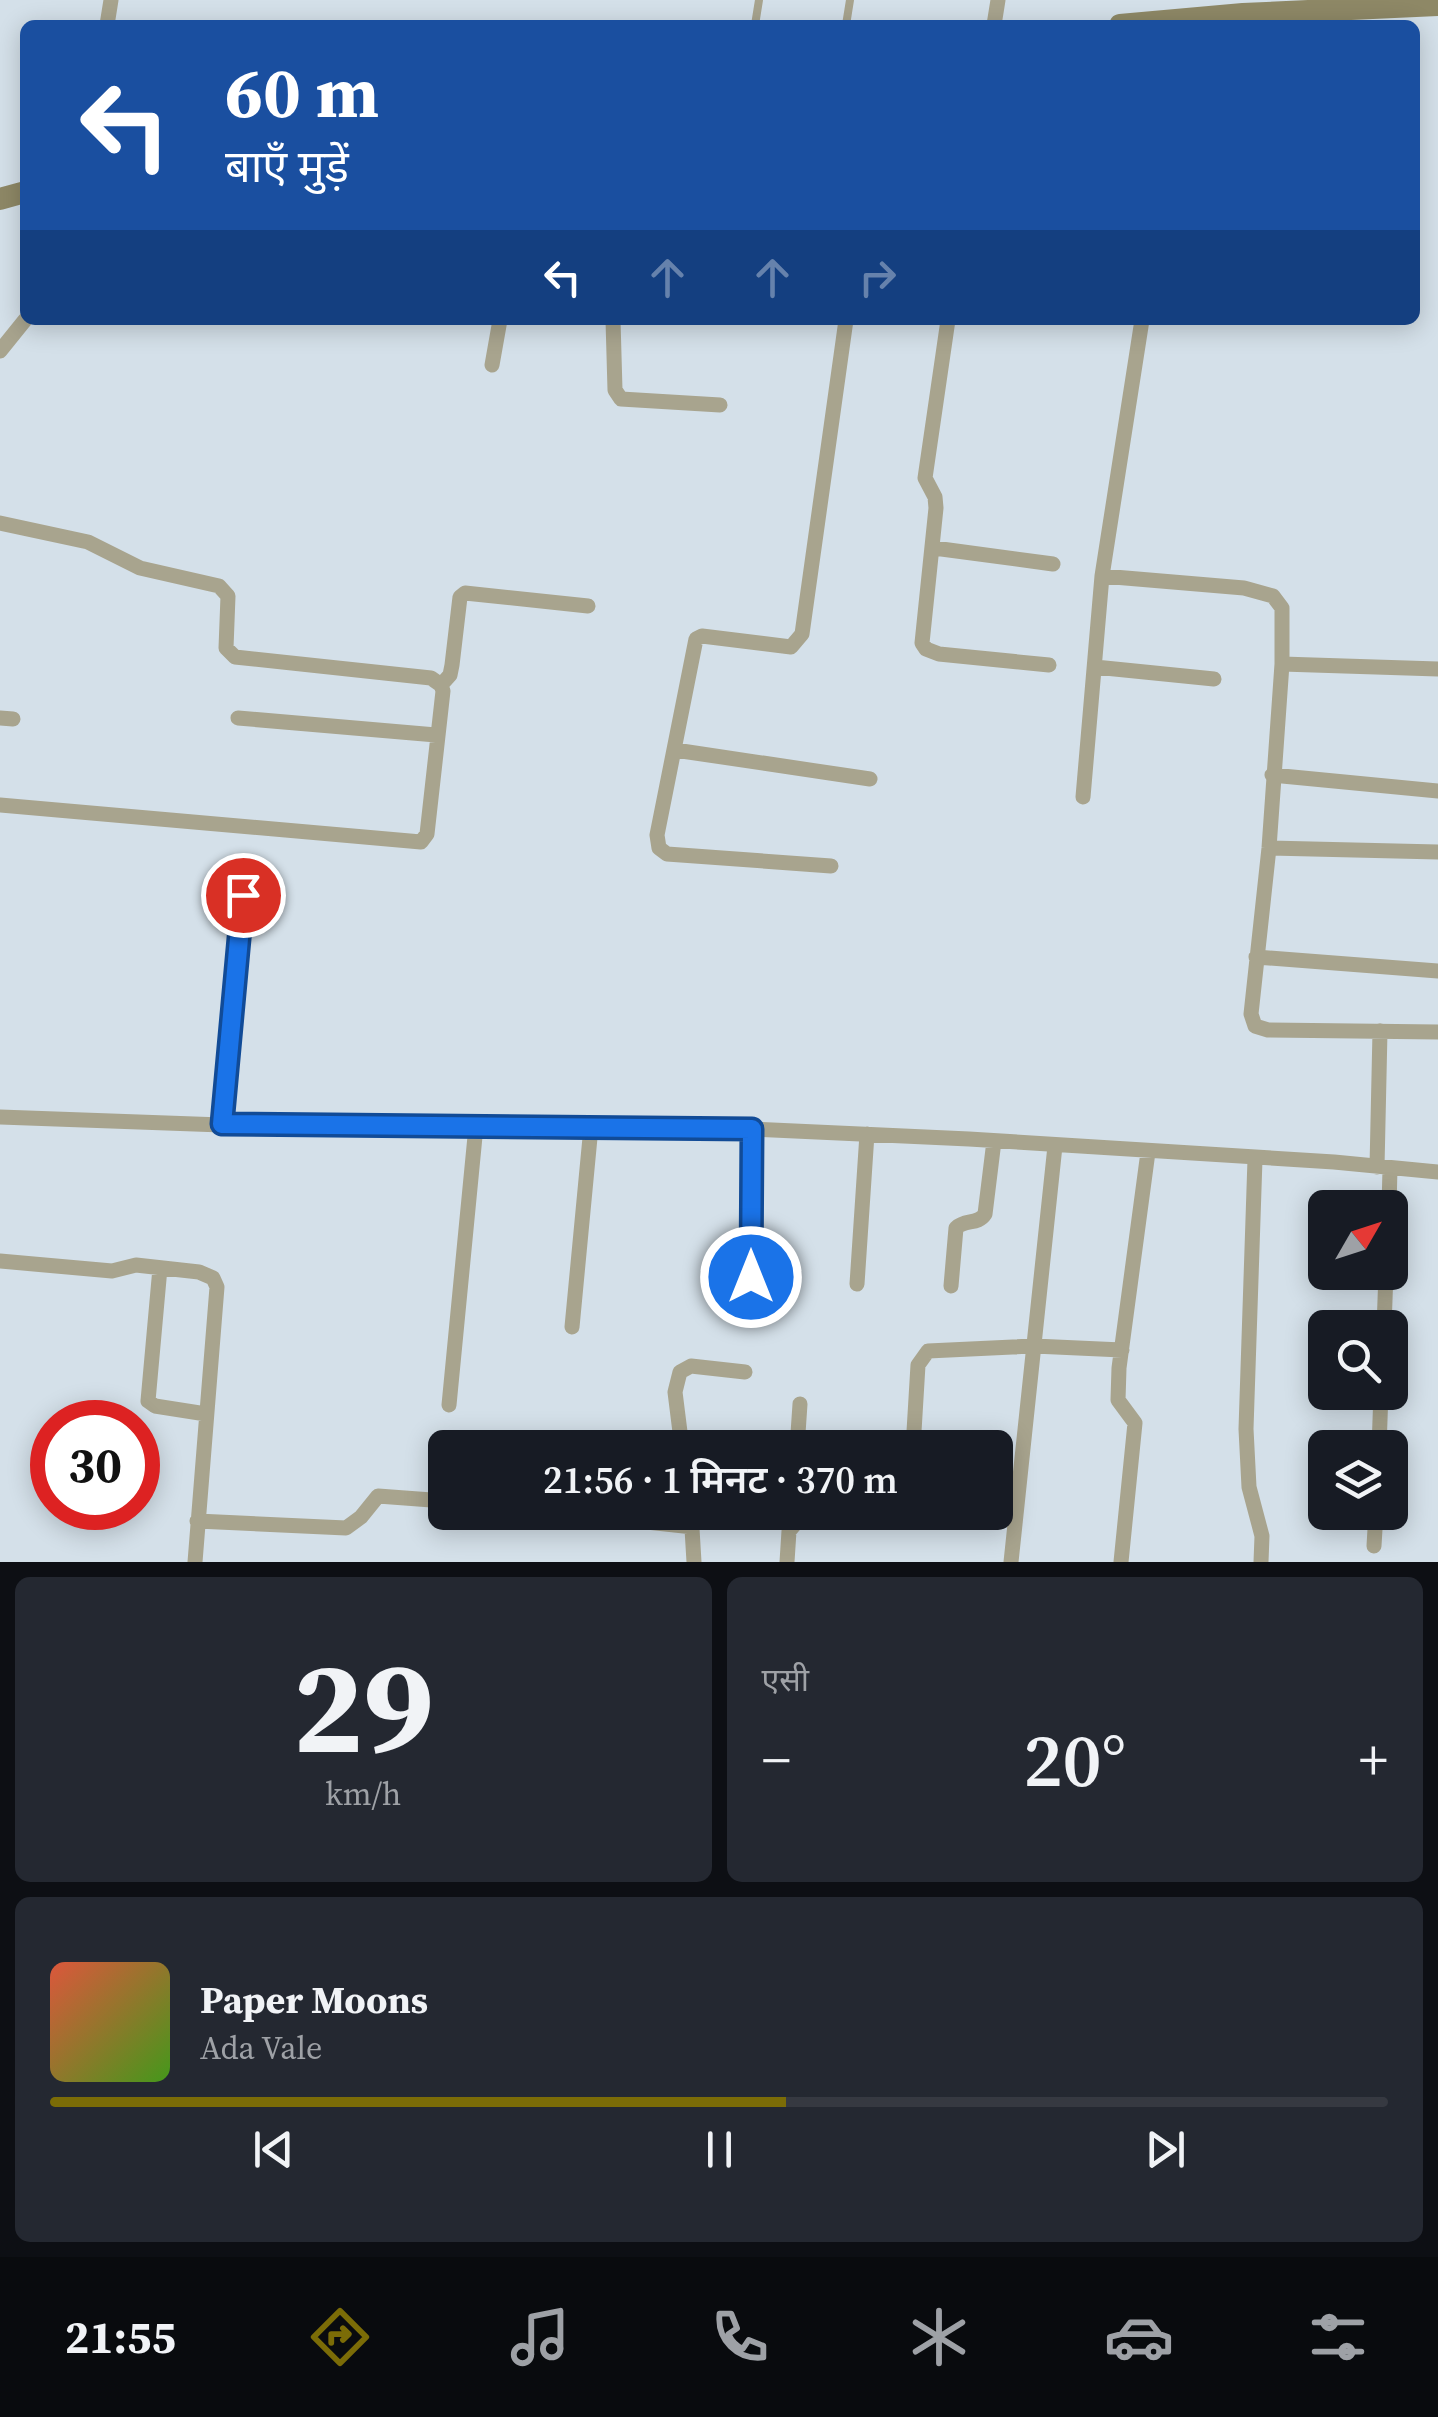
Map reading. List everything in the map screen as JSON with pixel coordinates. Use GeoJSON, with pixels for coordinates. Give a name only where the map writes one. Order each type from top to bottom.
{"type":"FeatureCollection","features":[{"type":"Feature","properties":{"kind":"main road"},"geometry":{"type":"LineString","coordinates":[[1202,20],[1244,7],[1438,4]]}},
{"type":"Feature","properties":{"kind":"street"},"geometry":{"type":"LineString","coordinates":[[0,352],[21,325]]}},
{"type":"Feature","properties":{"kind":"street"},"geometry":{"type":"LineString","coordinates":[[492,365],[499,325]]}},
{"type":"Feature","properties":{"kind":"street"},"geometry":{"type":"LineString","coordinates":[[613,325],[615,390],[621,400],[720,405]]}},
{"type":"Feature","properties":{"kind":"street"},"geometry":{"type":"LineString","coordinates":[[831,866],[662,852],[657,844],[688,664],[696,639],[702,636],[791,646],[799,640],[845,325]]}},
{"type":"Feature","properties":{"kind":"street"},"geometry":{"type":"LineString","coordinates":[[947,325],[925,478],[936,503],[934,548],[921,636],[926,649],[939,654],[1048,665]]}},
{"type":"Feature","properties":{"kind":"street"},"geometry":{"type":"LineString","coordinates":[[1083,797],[1102,576],[1141,325]]}},
{"type":"Feature","properties":{"kind":"street"},"geometry":{"type":"LineString","coordinates":[[0,523],[88,542],[140,568],[218,586],[228,596],[226,648],[235,657],[431,678],[442,685]]}},
{"type":"Feature","properties":{"kind":"street"},"geometry":{"type":"LineString","coordinates":[[934,548],[1053,564]]}},
{"type":"Feature","properties":{"kind":"street"},"geometry":{"type":"LineString","coordinates":[[1102,576],[1265,592],[1282,608],[1282,664],[1269,848],[1252,1021],[1261,1029],[1438,1032]]}},
{"type":"Feature","properties":{"kind":"street"},"geometry":{"type":"LineString","coordinates":[[0,804],[421,842],[428,834],[442,685],[450,675],[460,597],[465,593],[588,606]]}},
{"type":"Feature","properties":{"kind":"street"},"geometry":{"type":"LineString","coordinates":[[1282,664],[1438,669]]}},
{"type":"Feature","properties":{"kind":"street"},"geometry":{"type":"LineString","coordinates":[[1095,667],[1214,679]]}},
{"type":"Feature","properties":{"kind":"street"},"geometry":{"type":"LineString","coordinates":[[238,718],[436,735]]}},
{"type":"Feature","properties":{"kind":"street"},"geometry":{"type":"LineString","coordinates":[[675,750],[870,778]]}},
{"type":"Feature","properties":{"kind":"street"},"geometry":{"type":"LineString","coordinates":[[1272,775],[1438,791]]}},
{"type":"Feature","properties":{"kind":"street"},"geometry":{"type":"LineString","coordinates":[[1269,848],[1438,852]]}},
{"type":"Feature","properties":{"kind":"street"},"geometry":{"type":"LineString","coordinates":[[222,1124],[243,895]]}},
{"type":"Feature","properties":{"kind":"street"},"geometry":{"type":"LineString","coordinates":[[1256,957],[1438,972]]}},
{"type":"Feature","properties":{"kind":"street"},"geometry":{"type":"LineString","coordinates":[[1380,1032],[1387,1190]]}},
{"type":"Feature","properties":{"kind":"street"},"geometry":{"type":"LineString","coordinates":[[0,1117],[222,1124],[752,1129],[994,1141],[1438,1172]]}},
{"type":"Feature","properties":{"kind":"street"},"geometry":{"type":"LineString","coordinates":[[450,1404],[476,1126]]}},
{"type":"Feature","properties":{"kind":"street"},"geometry":{"type":"LineString","coordinates":[[572,1327],[591,1126]]}},
{"type":"Feature","properties":{"kind":"street"},"geometry":{"type":"LineString","coordinates":[[751,1277],[752,1129]]}},
{"type":"Feature","properties":{"kind":"street"},"geometry":{"type":"LineString","coordinates":[[856,1284],[867,1134]]}},
{"type":"Feature","properties":{"kind":"street"},"geometry":{"type":"LineString","coordinates":[[951,1286],[956,1228],[986,1214],[994,1141]]}},
{"type":"Feature","properties":{"kind":"street"},"geometry":{"type":"LineString","coordinates":[[1011,1562],[1055,1146]]}},
{"type":"Feature","properties":{"kind":"street"},"geometry":{"type":"LineString","coordinates":[[1121,1562],[1135,1423],[1118,1400],[1148,1152]]}},
{"type":"Feature","properties":{"kind":"street"},"geometry":{"type":"LineString","coordinates":[[1255,1158],[1246,1429],[1249,1488],[1262,1536],[1261,1562]]}},
{"type":"Feature","properties":{"kind":"street"},"geometry":{"type":"LineString","coordinates":[[0,1262],[112,1270],[136,1265],[199,1272],[216,1282],[195,1562]]}},
{"type":"Feature","properties":{"kind":"street"},"geometry":{"type":"LineString","coordinates":[[160,1268],[148,1400],[155,1406],[206,1414]]}},
{"type":"Feature","properties":{"kind":"street"},"geometry":{"type":"LineString","coordinates":[[914,1430],[918,1364],[923,1354],[934,1350],[1034,1346],[1122,1350]]}},
{"type":"Feature","properties":{"kind":"street"},"geometry":{"type":"LineString","coordinates":[[680,1430],[675,1392],[680,1372],[690,1366],[745,1372]]}},
{"type":"Feature","properties":{"kind":"street"},"geometry":{"type":"LineString","coordinates":[[798,1430],[800,1404]]}},
{"type":"Feature","properties":{"kind":"street"},"geometry":{"type":"LineString","coordinates":[[197,1521],[346,1528],[354,1525],[378,1496],[428,1500]]}},
{"type":"Feature","properties":{"kind":"street"},"geometry":{"type":"LineString","coordinates":[[692,1530],[694,1562]]}},
{"type":"Feature","properties":{"kind":"street"},"geometry":{"type":"LineString","coordinates":[[787,1562],[791,1530]]}},
{"type":"Feature","properties":{"kind":"street"},"geometry":{"type":"LineString","coordinates":[[1374,1546],[1375,1530]]}},
{"type":"Feature","properties":{"kind":"route"},"geometry":{"type":"LineString","coordinates":[[243,895],[222,1124],[752,1129],[751,1277]]}}]}
